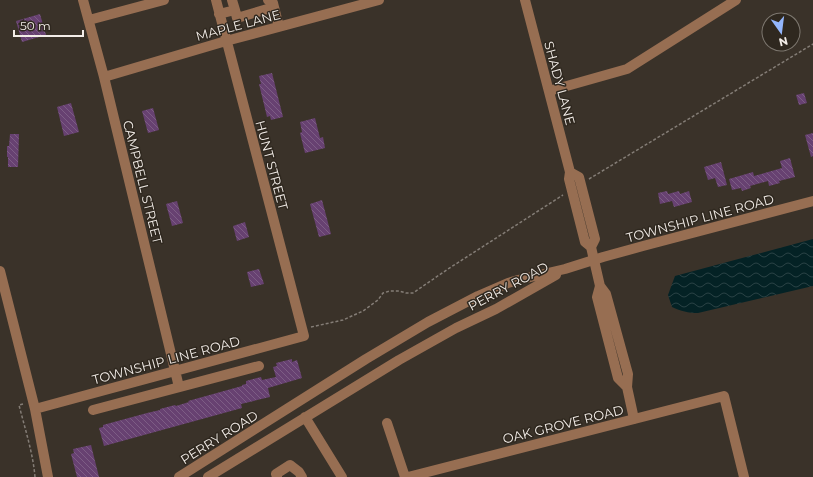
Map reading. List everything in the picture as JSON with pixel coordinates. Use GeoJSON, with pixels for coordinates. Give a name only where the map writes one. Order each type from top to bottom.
{"type":"FeatureCollection","features":[{"type":"Feature","properties":{"kind":"street","name":"CAMPBELL STREET"},"geometry":{"type":"LineString","coordinates":[[83,0],[104,77],[179,387]]}},
{"type":"Feature","properties":{"kind":"street"},"geometry":{"type":"LineString","coordinates":[[89,20],[164,0]]}},
{"type":"Feature","properties":{"kind":"street","name":"HUNT STREET"},"geometry":{"type":"LineString","coordinates":[[216,0],[304,336]]}},
{"type":"Feature","properties":{"kind":"street","name":"MAPLE LANE"},"geometry":{"type":"LineString","coordinates":[[104,77],[226,40],[379,0]]}},
{"type":"Feature","properties":{"kind":"street","name":"SHADY LANE"},"geometry":{"type":"LineString","coordinates":[[525,0],[570,172],[569,179],[576,187],[586,242],[591,247],[594,260]]}},
{"type":"Feature","properties":{"kind":"street"},"geometry":{"type":"LineString","coordinates":[[549,91],[627,68],[736,0]]}},
{"type":"Feature","properties":{"kind":"street"},"geometry":{"type":"LineString","coordinates":[[219,14],[233,5],[237,18],[271,4],[279,27]]}},
{"type":"Feature","properties":{"kind":"street","name":"TOWNSHIP LINE ROAD"},"geometry":{"type":"LineString","coordinates":[[565,270],[594,260],[813,201]]}},
{"type":"Feature","properties":{"kind":"street"},"geometry":{"type":"LineString","coordinates":[[594,260],[600,286],[606,294],[628,374],[627,387],[634,419]]}},
{"type":"Feature","properties":{"kind":"street","name":"PERRY ROAD"},"geometry":{"type":"LineString","coordinates":[[208,477],[399,360],[456,328],[496,309],[565,270]]}},
{"type":"Feature","properties":{"kind":"street","name":"PERRY ROAD"},"geometry":{"type":"LineString","coordinates":[[179,477],[366,359],[444,313],[508,283],[565,270]]}},
{"type":"Feature","properties":{"kind":"street"},"geometry":{"type":"LineString","coordinates":[[0,271],[36,409],[47,475]]}},
{"type":"Feature","properties":{"kind":"street","name":"TOWNSHIP LINE ROAD"},"geometry":{"type":"LineString","coordinates":[[36,409],[304,336]]}},
{"type":"Feature","properties":{"kind":"street"},"geometry":{"type":"LineString","coordinates":[[93,410],[259,366]]}},
{"type":"Feature","properties":{"kind":"street","name":"OAK GROVE ROAD"},"geometry":{"type":"LineString","coordinates":[[406,477],[724,396],[744,477]]}},
{"type":"Feature","properties":{"kind":"street"},"geometry":{"type":"LineString","coordinates":[[305,417],[342,477]]}},
{"type":"Feature","properties":{"kind":"street"},"geometry":{"type":"LineString","coordinates":[[387,423],[406,477]]}},
{"type":"Feature","properties":{"kind":"street"},"geometry":{"type":"LineString","coordinates":[[277,477],[276,474],[290,466],[299,472],[302,477]]}},
{"type":"Feature","properties":{"kind":"path"},"geometry":{"type":"LineString","coordinates":[[363,311],[378,300],[382,293],[390,290],[414,293],[576,187],[813,44]]}},
{"type":"Feature","properties":{"kind":"water"},"geometry":{"type":"Polygon","coordinates":[[[813,239],[813,286],[698,313],[685,312],[672,307],[668,295],[675,276],[813,239]]]}},
{"type":"Feature","properties":{"kind":"building"},"geometry":{"type":"Polygon","coordinates":[[[40,14],[46,35],[22,42],[16,21],[40,14]]]}},
{"type":"Feature","properties":{"kind":"building"},"geometry":{"type":"Polygon","coordinates":[[[272,73],[283,117],[271,120],[270,116],[267,117],[259,84],[261,84],[259,76],[272,73]]]}},
{"type":"Feature","properties":{"kind":"building"},"geometry":{"type":"Polygon","coordinates":[[[804,93],[807,103],[799,105],[796,95],[804,93]]]}},
{"type":"Feature","properties":{"kind":"building"},"geometry":{"type":"Polygon","coordinates":[[[71,103],[79,132],[64,136],[57,107],[71,103]]]}},
{"type":"Feature","properties":{"kind":"building"},"geometry":{"type":"Polygon","coordinates":[[[153,108],[159,130],[148,133],[142,111],[153,108]]]}},
{"type":"Feature","properties":{"kind":"building"},"geometry":{"type":"Polygon","coordinates":[[[315,118],[320,138],[323,137],[325,148],[305,153],[300,133],[302,132],[300,122],[315,118]]]}},
{"type":"Feature","properties":{"kind":"building"},"geometry":{"type":"Polygon","coordinates":[[[813,133],[813,156],[811,157],[805,135],[813,133]]]}},
{"type":"Feature","properties":{"kind":"building"},"geometry":{"type":"Polygon","coordinates":[[[10,134],[19,134],[18,167],[8,167],[7,146],[9,146],[10,134]]]}},
{"type":"Feature","properties":{"kind":"building"},"geometry":{"type":"Polygon","coordinates":[[[790,158],[795,177],[779,181],[780,183],[769,186],[768,181],[750,186],[751,188],[742,191],[741,188],[732,190],[729,179],[753,172],[754,176],[782,168],[780,161],[790,158]]]}},
{"type":"Feature","properties":{"kind":"building"},"geometry":{"type":"Polygon","coordinates":[[[721,162],[727,185],[718,187],[715,178],[708,180],[704,167],[721,162]]]}},
{"type":"Feature","properties":{"kind":"building"},"geometry":{"type":"Polygon","coordinates":[[[667,191],[668,194],[679,191],[680,194],[689,191],[692,202],[674,207],[672,201],[660,204],[658,193],[667,191]]]}},
{"type":"Feature","properties":{"kind":"building"},"geometry":{"type":"Polygon","coordinates":[[[322,200],[331,234],[319,237],[310,204],[322,200]]]}},
{"type":"Feature","properties":{"kind":"building"},"geometry":{"type":"Polygon","coordinates":[[[177,201],[183,223],[172,226],[166,204],[177,201]]]}},
{"type":"Feature","properties":{"kind":"building"},"geometry":{"type":"Polygon","coordinates":[[[245,222],[249,237],[237,241],[233,226],[245,222]]]}},
{"type":"Feature","properties":{"kind":"building"},"geometry":{"type":"Polygon","coordinates":[[[259,269],[264,284],[251,287],[247,272],[259,269]]]}},
{"type":"Feature","properties":{"kind":"building"},"geometry":{"type":"Polygon","coordinates":[[[292,359],[292,362],[297,360],[302,378],[268,388],[270,397],[241,404],[242,408],[104,446],[99,428],[103,427],[103,425],[175,405],[176,406],[189,402],[188,401],[242,386],[246,384],[246,381],[261,377],[262,380],[276,377],[273,367],[277,366],[276,363],[292,359]]]}},
{"type":"Feature","properties":{"kind":"building"},"geometry":{"type":"Polygon","coordinates":[[[91,445],[99,477],[77,477],[71,454],[74,453],[73,449],[91,445]]]}}]}
